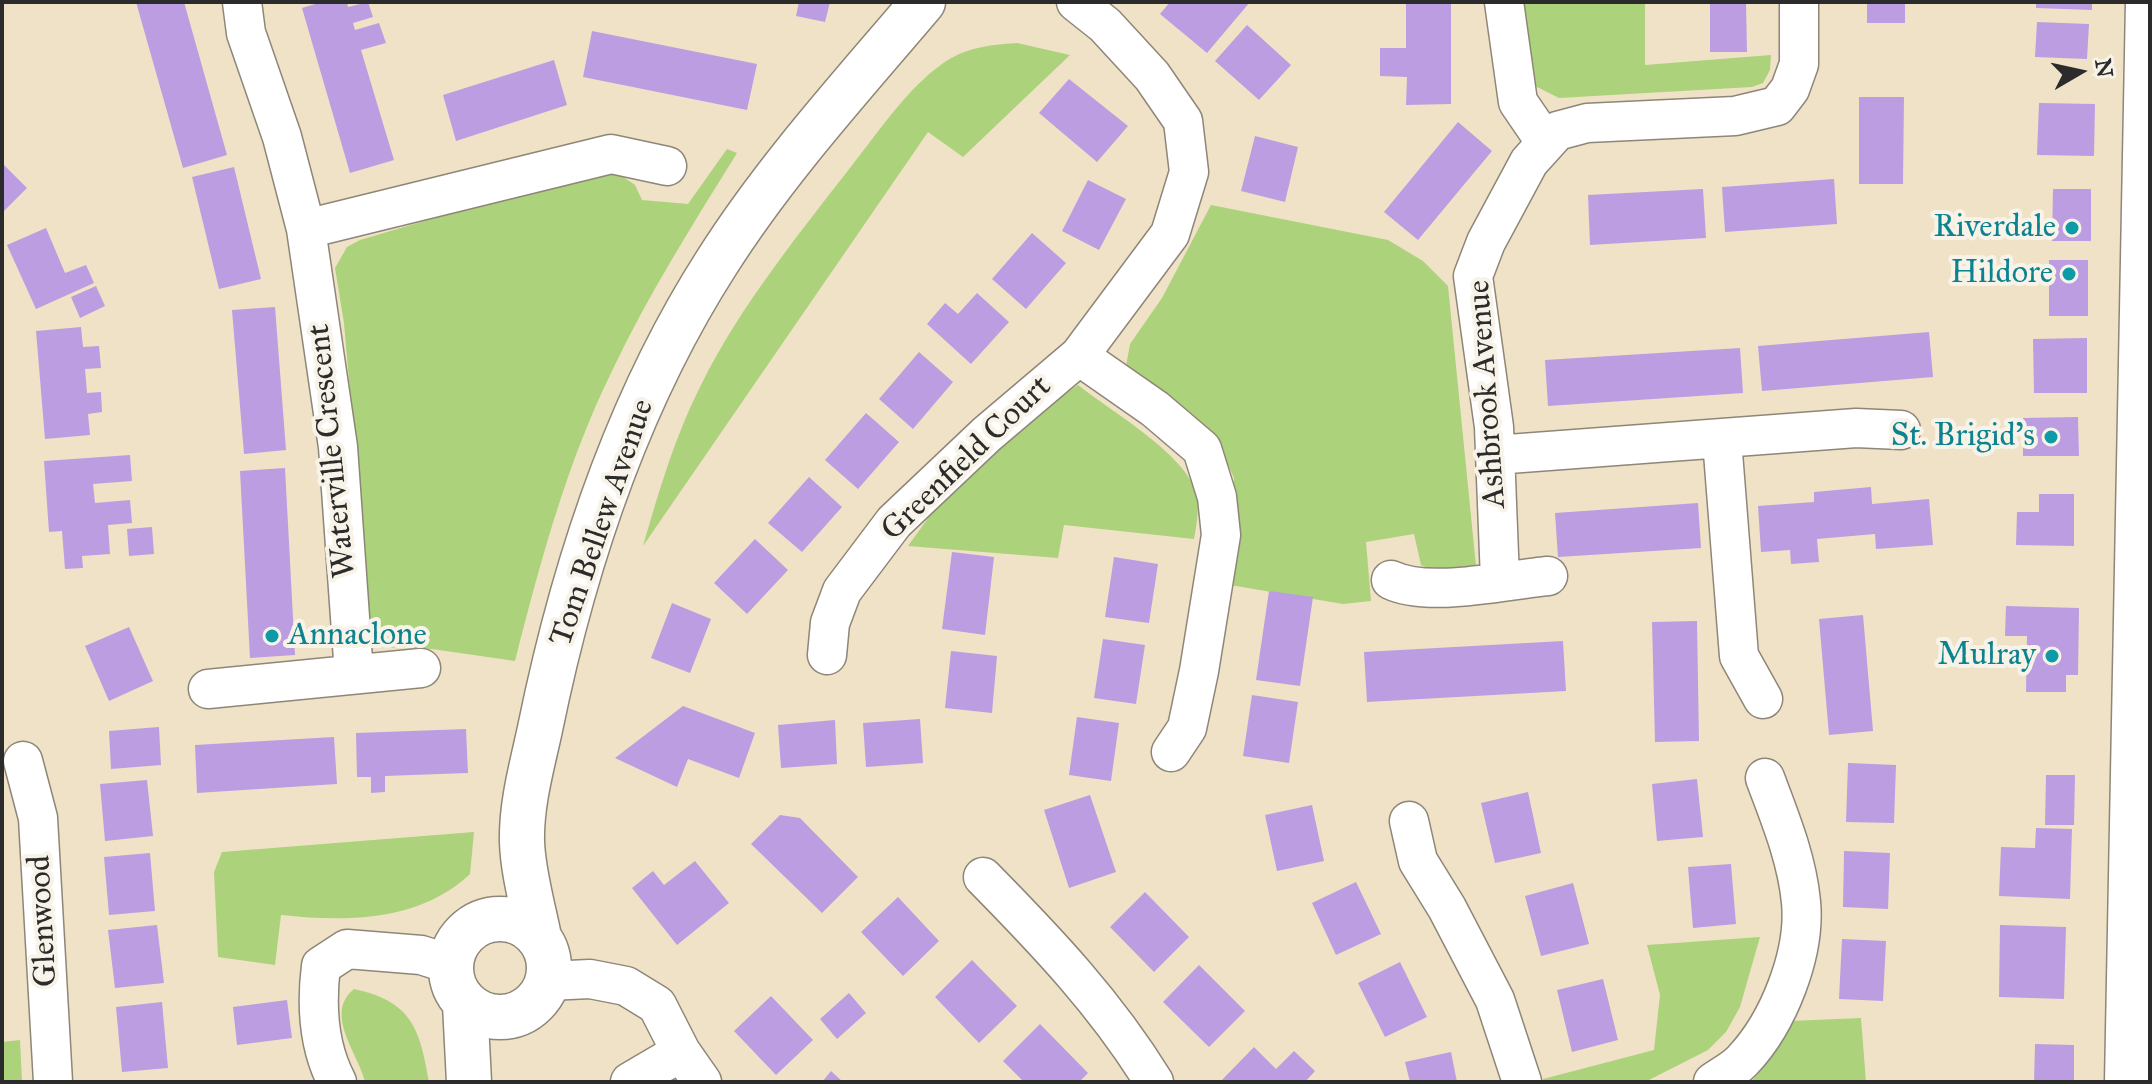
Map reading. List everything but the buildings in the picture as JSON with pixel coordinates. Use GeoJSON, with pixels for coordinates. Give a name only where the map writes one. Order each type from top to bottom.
{"type":"FeatureCollection","features":[{"type":"Feature","properties":{"kind":"street","name":"Waterville Crescent"},"geometry":{"type":"LineString","coordinates":[[242,2],[246,33],[282,137],[306,229],[338,447],[354,674]]}},
{"type":"Feature","properties":{"kind":"street","name":"Tom Bellew Avenue"},"geometry":{"type":"LineString","coordinates":[[539,937],[522,843],[525,800],[550,678],[588,547],[627,433],[667,351],[716,263],[782,169],[923,2]]}},
{"type":"Feature","properties":{"kind":"street","name":"Greenfield Court"},"geometry":{"type":"LineString","coordinates":[[827,655],[830,623],[842,591],[894,522],[987,434],[1079,356],[1170,234],[1189,172],[1183,121],[1152,76],[1105,25],[1076,2]]}},
{"type":"Feature","properties":{"kind":"street"},"geometry":{"type":"LineString","coordinates":[[1504,2],[1518,102],[1546,143]]}},
{"type":"Feature","properties":{"kind":"street","name":"Ashbrook Avenue"},"geometry":{"type":"LineString","coordinates":[[1500,580],[1495,455],[1473,276],[1486,242],[1529,162],[1557,131],[1587,123],[1735,116],[1777,106],[1790,89],[1799,64],[1799,2]]}},
{"type":"Feature","properties":{"kind":"street"},"geometry":{"type":"LineString","coordinates":[[2127,1082],[2148,25]]}},
{"type":"Feature","properties":{"kind":"street"},"geometry":{"type":"LineString","coordinates":[[306,229],[611,154],[667,166]]}},
{"type":"Feature","properties":{"kind":"street","name":"Greenfield Court"},"geometry":{"type":"LineString","coordinates":[[1079,356],[1155,409],[1202,449],[1217,497],[1221,535],[1199,671],[1187,728],[1171,752]]}},
{"type":"Feature","properties":{"kind":"street"},"geometry":{"type":"LineString","coordinates":[[1495,455],[1856,428],[1901,430]]}},
{"type":"Feature","properties":{"kind":"street"},"geometry":{"type":"LineString","coordinates":[[1722,440],[1739,656],[1763,699]]}},
{"type":"Feature","properties":{"kind":"street"},"geometry":{"type":"LineString","coordinates":[[1391,580],[1407,588],[1548,576]]}},
{"type":"Feature","properties":{"kind":"street"},"geometry":{"type":"LineString","coordinates":[[208,689],[421,668]]}},
{"type":"Feature","properties":{"kind":"street","name":"Glenwood"},"geometry":{"type":"LineString","coordinates":[[23,761],[38,818],[53,1082]]}},
{"type":"Feature","properties":{"kind":"street"},"geometry":{"type":"LineString","coordinates":[[1713,1082],[1742,1062],[1777,1012],[1795,963],[1802,903],[1787,836],[1765,778]]}},
{"type":"Feature","properties":{"kind":"street"},"geometry":{"type":"LineString","coordinates":[[1409,821],[1418,861],[1447,908],[1495,1000],[1522,1082]]}},
{"type":"Feature","properties":{"kind":"street","name":"Tom Bellew Avenue"},"geometry":{"type":"LineString","coordinates":[[485,921],[522,843]]}},
{"type":"Feature","properties":{"kind":"street"},"geometry":{"type":"LineString","coordinates":[[983,877],[1046,941],[1122,1029],[1154,1082]]}},
{"type":"Feature","properties":{"kind":"street"},"geometry":{"type":"LineString","coordinates":[[337,1082],[327,1064],[316,1004],[321,966],[347,949],[421,955],[458,984],[491,1017],[515,1015],[532,1006],[548,981],[550,966],[539,937],[514,920],[485,921],[461,937],[458,984],[469,1082]]}},
{"type":"Feature","properties":{"kind":"street"},"geometry":{"type":"LineString","coordinates":[[548,981],[590,979],[626,986],[657,1005],[691,1067],[630,1082]]}},
{"type":"Feature","properties":{"kind":"street"},"geometry":{"type":"LineString","coordinates":[[483,1082],[515,1015]]}},
{"type":"Feature","properties":{"kind":"green space"},"geometry":{"type":"Polygon","coordinates":[[[1517,2],[1645,2],[1645,65],[1771,55],[1770,70],[1763,83],[1752,87],[1559,98],[1533,85],[1517,2]]]}},
{"type":"Feature","properties":{"kind":"green space"},"geometry":{"type":"Polygon","coordinates":[[[1017,43],[1070,55],[963,157],[928,132],[643,546],[675,444],[701,385],[734,327],[791,244],[894,111],[929,74],[951,58],[969,50],[1017,43]]]}},
{"type":"Feature","properties":{"kind":"green space"},"geometry":{"type":"Polygon","coordinates":[[[727,149],[737,153],[656,287],[626,343],[581,441],[556,513],[515,661],[432,649],[377,647],[371,634],[344,323],[335,268],[347,247],[360,240],[532,189],[613,170],[635,185],[642,200],[688,204],[727,149]]]}},
{"type":"Feature","properties":{"kind":"green space"},"geometry":{"type":"Polygon","coordinates":[[[1211,205],[1388,240],[1423,261],[1448,286],[1476,566],[1437,572],[1421,565],[1414,534],[1366,542],[1371,601],[1343,604],[1230,585],[1234,478],[1217,440],[1126,366],[1130,344],[1162,298],[1211,205]]]}},
{"type":"Feature","properties":{"kind":"green space"},"geometry":{"type":"Polygon","coordinates":[[[1078,385],[1160,446],[1187,475],[1195,489],[1197,501],[1194,539],[1064,525],[1058,558],[908,546],[944,496],[1029,419],[1078,385]]]}},
{"type":"Feature","properties":{"kind":"green space"},"geometry":{"type":"Polygon","coordinates":[[[474,832],[470,874],[428,902],[405,910],[356,918],[281,915],[275,965],[218,957],[214,872],[222,852],[474,832]]]}},
{"type":"Feature","properties":{"kind":"green space"},"geometry":{"type":"Polygon","coordinates":[[[1760,937],[1740,1007],[1726,1032],[1708,1050],[1645,1082],[1544,1082],[1543,1079],[1654,1050],[1660,995],[1647,945],[1760,937]]]}},
{"type":"Feature","properties":{"kind":"green space"},"geometry":{"type":"Polygon","coordinates":[[[354,989],[388,1001],[410,1020],[422,1046],[429,1082],[365,1082],[342,1022],[345,999],[354,989]]]}},
{"type":"Feature","properties":{"kind":"green space"},"geometry":{"type":"Polygon","coordinates":[[[1861,1018],[1866,1082],[1751,1082],[1769,1060],[1790,1021],[1861,1018]]]}},
{"type":"Feature","properties":{"kind":"green space"},"geometry":{"type":"Polygon","coordinates":[[[20,1040],[22,1082],[2,1082],[2,1042],[20,1040]]]}},
{"type":"Feature","properties":{"kind":"place","name":"Riverdale"},"geometry":{"type":"Point","coordinates":[2072,228]}},
{"type":"Feature","properties":{"kind":"place","name":"Hildore"},"geometry":{"type":"Point","coordinates":[2069,274]}},
{"type":"Feature","properties":{"kind":"place","name":"St. Brigid's"},"geometry":{"type":"Point","coordinates":[2051,437]}},
{"type":"Feature","properties":{"kind":"place","name":"Annaclone"},"geometry":{"type":"Point","coordinates":[272,636]}},
{"type":"Feature","properties":{"kind":"place","name":"Mulray"},"geometry":{"type":"Point","coordinates":[2052,656]}}]}
